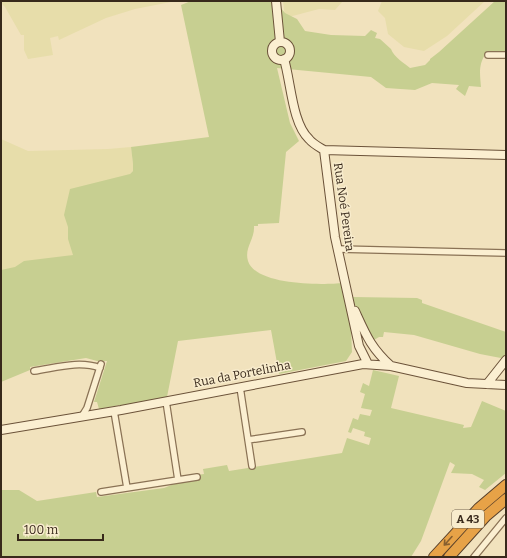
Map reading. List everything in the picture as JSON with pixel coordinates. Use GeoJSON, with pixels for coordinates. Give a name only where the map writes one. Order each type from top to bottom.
{"type":"FeatureCollection","features":[{"type":"Feature","properties":{"kind":"highway","name":"A 43"},"geometry":{"type":"LineString","coordinates":[[434,557],[479,508],[506,485]]}},
{"type":"Feature","properties":{"kind":"highway","name":"A 43"},"geometry":{"type":"LineString","coordinates":[[449,557],[486,516],[506,499]]}},
{"type":"Feature","properties":{"kind":"street","name":"Rua Noé Pereira"},"geometry":{"type":"LineString","coordinates":[[276,1],[280,42]]}},
{"type":"Feature","properties":{"kind":"street","name":"Rua Noé Pereira"},"geometry":{"type":"LineString","coordinates":[[280,42],[285,43],[290,50],[289,56],[278,60],[272,53],[273,47],[280,42]]}},
{"type":"Feature","properties":{"kind":"street"},"geometry":{"type":"LineString","coordinates":[[488,55],[506,55]]}},
{"type":"Feature","properties":{"kind":"street","name":"Rua Noé Pereira"},"geometry":{"type":"LineString","coordinates":[[284,59],[298,120],[308,139],[324,150],[333,223],[338,250],[359,346],[368,364]]}},
{"type":"Feature","properties":{"kind":"street"},"geometry":{"type":"LineString","coordinates":[[324,150],[506,155]]}},
{"type":"Feature","properties":{"kind":"street"},"geometry":{"type":"LineString","coordinates":[[338,250],[506,253]]}},
{"type":"Feature","properties":{"kind":"street","name":"Rua Noé Pereira"},"geometry":{"type":"LineString","coordinates":[[348,297],[371,344],[380,356],[391,366]]}},
{"type":"Feature","properties":{"kind":"street"},"geometry":{"type":"LineString","coordinates":[[368,364],[371,344]]}},
{"type":"Feature","properties":{"kind":"street"},"geometry":{"type":"LineString","coordinates":[[349,366],[356,357],[359,346]]}},
{"type":"Feature","properties":{"kind":"street"},"geometry":{"type":"LineString","coordinates":[[487,384],[506,360]]}},
{"type":"Feature","properties":{"kind":"street"},"geometry":{"type":"LineString","coordinates":[[34,371],[78,364],[101,366],[87,408],[82,416]]}},
{"type":"Feature","properties":{"kind":"street","name":"Rua da Portelinha"},"geometry":{"type":"LineString","coordinates":[[1,430],[114,411],[349,366],[368,364],[391,366],[467,383],[506,385]]}},
{"type":"Feature","properties":{"kind":"street"},"geometry":{"type":"LineString","coordinates":[[240,387],[252,466]]}},
{"type":"Feature","properties":{"kind":"street"},"geometry":{"type":"LineString","coordinates":[[166,401],[178,480]]}},
{"type":"Feature","properties":{"kind":"street"},"geometry":{"type":"LineString","coordinates":[[114,411],[127,488]]}},
{"type":"Feature","properties":{"kind":"street"},"geometry":{"type":"LineString","coordinates":[[248,440],[302,432]]}},
{"type":"Feature","properties":{"kind":"street"},"geometry":{"type":"LineString","coordinates":[[102,492],[197,477]]}},
{"type":"Feature","properties":{"kind":"street"},"geometry":{"type":"LineString","coordinates":[[474,557],[506,518]]}},
{"type":"Feature","properties":{"kind":"shaded area"},"geometry":{"type":"Polygon","coordinates":[[[1,1],[176,1],[135,9],[106,18],[59,40],[58,36],[50,38],[53,55],[28,59],[24,50],[24,35],[21,35],[1,1]]]}},
{"type":"Feature","properties":{"kind":"shaded area"},"geometry":{"type":"Polygon","coordinates":[[[283,1],[343,1],[335,10],[319,9],[285,18],[283,1]]]}},
{"type":"Feature","properties":{"kind":"shaded area"},"geometry":{"type":"Polygon","coordinates":[[[382,1],[485,1],[447,36],[424,51],[404,47],[388,34],[385,18],[378,11],[382,1]]]}},
{"type":"Feature","properties":{"kind":"shaded area"},"geometry":{"type":"Polygon","coordinates":[[[1,139],[28,151],[131,147],[133,171],[124,180],[76,254],[1,275],[1,139]]]}},
{"type":"Feature","properties":{"kind":"green space"},"geometry":{"type":"Polygon","coordinates":[[[191,1],[275,1],[285,13],[297,19],[305,31],[331,35],[365,36],[371,30],[377,33],[375,38],[380,39],[410,68],[425,65],[495,1],[506,1],[506,53],[486,53],[483,57],[481,66],[481,87],[469,86],[465,96],[456,89],[459,85],[432,83],[415,90],[386,88],[371,77],[277,68],[290,123],[299,141],[286,152],[279,223],[258,224],[258,226],[254,226],[247,256],[248,261],[254,269],[263,275],[276,279],[306,284],[343,283],[346,301],[354,301],[353,297],[417,298],[422,300],[422,303],[506,332],[506,359],[480,354],[414,335],[384,332],[383,337],[379,337],[374,340],[369,330],[351,329],[352,352],[346,361],[279,374],[271,330],[178,341],[167,397],[125,406],[120,405],[99,409],[97,402],[94,402],[107,361],[97,361],[86,358],[30,367],[30,370],[1,382],[1,270],[15,267],[24,261],[73,255],[68,239],[68,227],[64,215],[70,189],[130,174],[133,171],[131,147],[209,137],[181,5],[191,1]]]}},
{"type":"Feature","properties":{"kind":"green space"},"geometry":{"type":"Polygon","coordinates":[[[373,370],[399,376],[391,408],[464,425],[463,428],[471,427],[482,401],[506,411],[506,473],[485,490],[479,487],[484,480],[472,474],[451,473],[455,465],[450,462],[421,541],[411,557],[1,557],[1,490],[19,490],[37,501],[96,492],[97,497],[164,488],[197,475],[204,474],[203,469],[227,465],[229,471],[342,453],[347,438],[369,445],[371,438],[364,436],[365,432],[353,428],[351,433],[348,432],[353,418],[358,420],[360,414],[370,416],[372,410],[361,408],[365,394],[360,392],[363,383],[369,386],[373,370]]]}}]}
